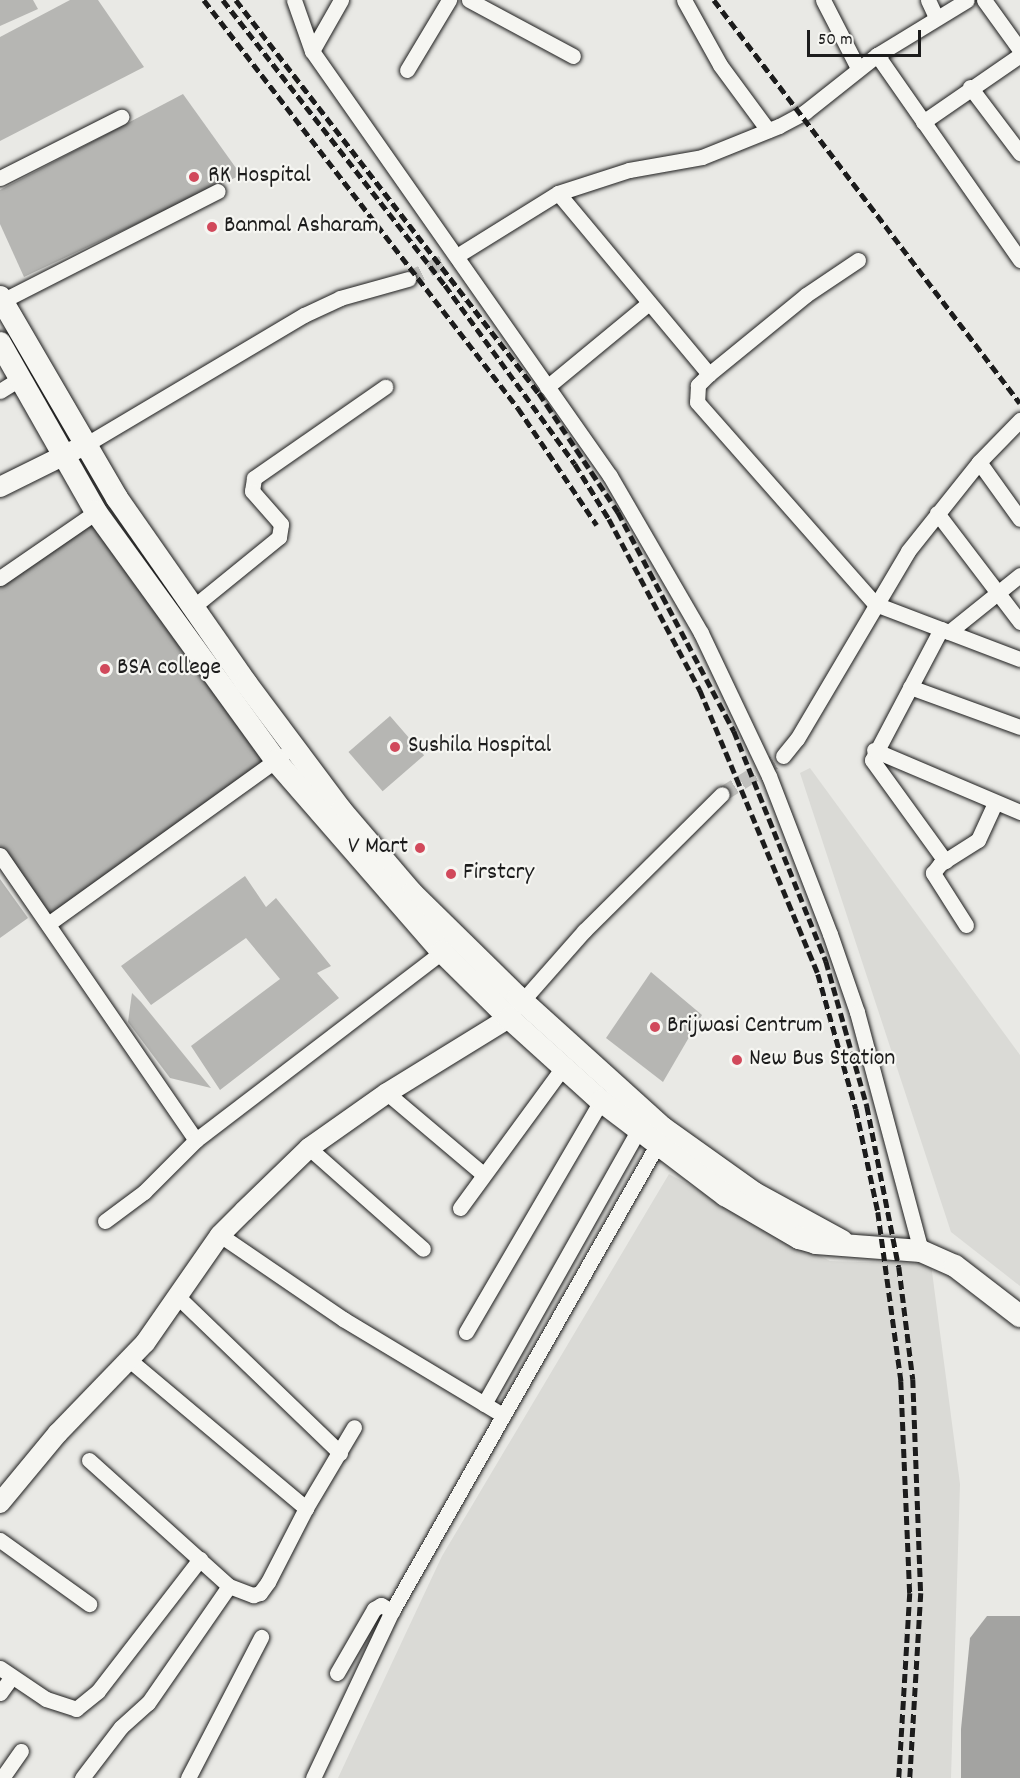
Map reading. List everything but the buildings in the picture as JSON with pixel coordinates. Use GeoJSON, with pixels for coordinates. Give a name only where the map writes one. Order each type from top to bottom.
{"type":"FeatureCollection","features":[{"type":"Feature","properties":{"kind":"main road"},"geometry":{"type":"LineString","coordinates":[[1,299],[85,445],[193,607],[341,810],[564,1066],[601,1101],[638,1131],[661,1138]]}},
{"type":"Feature","properties":{"kind":"main road"},"geometry":{"type":"LineString","coordinates":[[0,344],[96,512],[276,761],[442,952],[515,1009],[661,1138],[849,1246],[894,1246],[921,1251],[955,1266],[1020,1316]]}},
{"type":"Feature","properties":{"kind":"street"},"geometry":{"type":"LineString","coordinates":[[294,0],[312,51],[610,476],[701,633],[769,776],[856,1012],[921,1251]]}},
{"type":"Feature","properties":{"kind":"street"},"geometry":{"type":"LineString","coordinates":[[312,51],[341,0]]}},
{"type":"Feature","properties":{"kind":"street"},"geometry":{"type":"LineString","coordinates":[[407,70],[449,0]]}},
{"type":"Feature","properties":{"kind":"street"},"geometry":{"type":"LineString","coordinates":[[469,0],[573,56]]}},
{"type":"Feature","properties":{"kind":"street"},"geometry":{"type":"LineString","coordinates":[[684,0],[720,65],[768,130]]}},
{"type":"Feature","properties":{"kind":"street"},"geometry":{"type":"LineString","coordinates":[[823,0],[858,68]]}},
{"type":"Feature","properties":{"kind":"street"},"geometry":{"type":"LineString","coordinates":[[928,0],[936,17]]}},
{"type":"Feature","properties":{"kind":"street"},"geometry":{"type":"LineString","coordinates":[[463,252],[558,193],[630,170],[702,157],[805,112],[876,55],[936,17],[968,0]]}},
{"type":"Feature","properties":{"kind":"street"},"geometry":{"type":"LineString","coordinates":[[984,0],[1020,50]]}},
{"type":"Feature","properties":{"kind":"street"},"geometry":{"type":"LineString","coordinates":[[876,55],[1020,260]]}},
{"type":"Feature","properties":{"kind":"street"},"geometry":{"type":"LineString","coordinates":[[923,122],[970,87],[1020,55]]}},
{"type":"Feature","properties":{"kind":"street"},"geometry":{"type":"LineString","coordinates":[[970,87],[1020,153]]}},
{"type":"Feature","properties":{"kind":"street"},"geometry":{"type":"LineString","coordinates":[[0,178],[121,117]]}},
{"type":"Feature","properties":{"kind":"street"},"geometry":{"type":"LineString","coordinates":[[1,299],[218,191]]}},
{"type":"Feature","properties":{"kind":"street"},"geometry":{"type":"LineString","coordinates":[[558,193],[709,374]]}},
{"type":"Feature","properties":{"kind":"street"},"geometry":{"type":"LineString","coordinates":[[858,260],[806,295],[709,374],[695,394],[700,408],[808,524],[875,604],[1020,659]]}},
{"type":"Feature","properties":{"kind":"street"},"geometry":{"type":"LineString","coordinates":[[0,487],[85,445],[304,315],[340,298],[408,279]]}},
{"type":"Feature","properties":{"kind":"street"},"geometry":{"type":"LineString","coordinates":[[547,387],[648,303]]}},
{"type":"Feature","properties":{"kind":"street"},"geometry":{"type":"LineString","coordinates":[[0,392],[21,378]]}},
{"type":"Feature","properties":{"kind":"street"},"geometry":{"type":"LineString","coordinates":[[193,607],[279,537],[281,524],[252,491],[254,478],[385,387]]}},
{"type":"Feature","properties":{"kind":"street"},"geometry":{"type":"LineString","coordinates":[[783,756],[797,739],[875,604],[938,513],[979,462],[1020,420]]}},
{"type":"Feature","properties":{"kind":"street"},"geometry":{"type":"LineString","coordinates":[[979,462],[1020,519]]}},
{"type":"Feature","properties":{"kind":"street"},"geometry":{"type":"LineString","coordinates":[[0,578],[96,512]]}},
{"type":"Feature","properties":{"kind":"street"},"geometry":{"type":"LineString","coordinates":[[938,513],[1020,622]]}},
{"type":"Feature","properties":{"kind":"street"},"geometry":{"type":"LineString","coordinates":[[945,861],[874,768],[874,750],[945,631],[1020,575]]}},
{"type":"Feature","properties":{"kind":"street"},"geometry":{"type":"LineString","coordinates":[[910,687],[1020,727]]}},
{"type":"Feature","properties":{"kind":"street"},"geometry":{"type":"LineString","coordinates":[[48,924],[294,748]]}},
{"type":"Feature","properties":{"kind":"street"},"geometry":{"type":"LineString","coordinates":[[874,750],[1020,812]]}},
{"type":"Feature","properties":{"kind":"street"},"geometry":{"type":"LineString","coordinates":[[0,1503],[128,1358],[152,1335],[220,1235],[309,1148],[387,1093],[515,1009],[584,931],[722,794]]}},
{"type":"Feature","properties":{"kind":"street"},"geometry":{"type":"LineString","coordinates":[[966,925],[933,873],[945,861],[978,840],[995,803]]}},
{"type":"Feature","properties":{"kind":"street"},"geometry":{"type":"LineString","coordinates":[[0,855],[196,1140]]}},
{"type":"Feature","properties":{"kind":"street"},"geometry":{"type":"LineString","coordinates":[[105,1221],[144,1192],[196,1140],[442,952]]}},
{"type":"Feature","properties":{"kind":"street"},"geometry":{"type":"LineString","coordinates":[[460,1208],[564,1066]]}},
{"type":"Feature","properties":{"kind":"street"},"geometry":{"type":"LineString","coordinates":[[387,1093],[483,1174]]}},
{"type":"Feature","properties":{"kind":"street"},"geometry":{"type":"LineString","coordinates":[[466,1332],[601,1101]]}},
{"type":"Feature","properties":{"kind":"street"},"geometry":{"type":"LineString","coordinates":[[484,1404],[638,1131]]}},
{"type":"Feature","properties":{"kind":"street"},"geometry":{"type":"LineString","coordinates":[[313,1778],[392,1611],[661,1138]]}},
{"type":"Feature","properties":{"kind":"street"},"geometry":{"type":"LineString","coordinates":[[309,1148],[423,1249]]}},
{"type":"Feature","properties":{"kind":"street"},"geometry":{"type":"LineString","coordinates":[[220,1235],[343,1319],[503,1416]]}},
{"type":"Feature","properties":{"kind":"street"},"geometry":{"type":"LineString","coordinates":[[178,1297],[340,1453]]}},
{"type":"Feature","properties":{"kind":"street"},"geometry":{"type":"LineString","coordinates":[[128,1358],[306,1508]]}},
{"type":"Feature","properties":{"kind":"street"},"geometry":{"type":"LineString","coordinates":[[89,1461],[230,1586],[246,1595],[260,1593],[306,1508],[354,1427]]}},
{"type":"Feature","properties":{"kind":"street"},"geometry":{"type":"LineString","coordinates":[[0,1540],[89,1604]]}},
{"type":"Feature","properties":{"kind":"street"},"geometry":{"type":"LineString","coordinates":[[0,1693],[5,1673],[68,1710],[86,1703],[200,1559]]}},
{"type":"Feature","properties":{"kind":"street"},"geometry":{"type":"LineString","coordinates":[[82,1778],[121,1727],[148,1703],[230,1586]]}},
{"type":"Feature","properties":{"kind":"street"},"geometry":{"type":"LineString","coordinates":[[337,1673],[374,1609],[381,1605],[392,1611]]}},
{"type":"Feature","properties":{"kind":"street"},"geometry":{"type":"LineString","coordinates":[[188,1778],[261,1637]]}},
{"type":"Feature","properties":{"kind":"street"},"geometry":{"type":"LineString","coordinates":[[2,1778],[21,1751]]}},
{"type":"Feature","properties":{"kind":"shaded area"},"geometry":{"type":"Polygon","coordinates":[[[810,768],[1020,1055],[1020,1286],[951,1232],[800,773],[810,768]]]}},
{"type":"Feature","properties":{"kind":"shaded area"},"geometry":{"type":"Polygon","coordinates":[[[669,1174],[830,1261],[931,1264],[960,1484],[951,1778],[338,1778],[442,1556],[669,1174]]]}},
{"type":"Feature","properties":{"kind":"shaded area"},"geometry":{"type":"Polygon","coordinates":[[[987,1616],[1020,1616],[1020,1778],[961,1778],[961,1729],[970,1638],[987,1616]]]}},
{"type":"Feature","properties":{"kind":"tunnel"},"geometry":{"type":"LineString","coordinates":[[408,279],[463,252]]}},
{"type":"Feature","properties":{"kind":"tunnel"},"geometry":{"type":"LineString","coordinates":[[722,794],[783,756]]}},
{"type":"Feature","properties":{"kind":"railway"},"geometry":{"type":"LineString","coordinates":[[204,0],[518,408],[597,525]]}},
{"type":"Feature","properties":{"kind":"railway"},"geometry":{"type":"LineString","coordinates":[[223,0],[445,285],[575,464],[609,519],[700,690],[818,974],[856,1109],[878,1212],[901,1381],[910,1593],[899,1778]]}},
{"type":"Feature","properties":{"kind":"railway"},"geometry":{"type":"LineString","coordinates":[[236,0],[539,393],[618,512],[734,731],[826,961],[867,1106],[899,1267],[913,1379],[921,1593],[910,1778]]}},
{"type":"Feature","properties":{"kind":"railway"},"geometry":{"type":"LineString","coordinates":[[714,0],[1020,403]]}},
{"type":"Feature","properties":{"kind":"place","name":"RK Hospital"},"geometry":{"type":"Point","coordinates":[194,177]}},
{"type":"Feature","properties":{"kind":"place","name":"Banmal Asharam"},"geometry":{"type":"Point","coordinates":[212,227]}},
{"type":"Feature","properties":{"kind":"place","name":"BSA college"},"geometry":{"type":"Point","coordinates":[105,669]}},
{"type":"Feature","properties":{"kind":"place","name":"Sushila Hospital"},"geometry":{"type":"Point","coordinates":[395,747]}},
{"type":"Feature","properties":{"kind":"place","name":"V Mart"},"geometry":{"type":"Point","coordinates":[420,848]}},
{"type":"Feature","properties":{"kind":"place","name":"Firstcry"},"geometry":{"type":"Point","coordinates":[451,874]}},
{"type":"Feature","properties":{"kind":"place","name":"Brijwasi Centrum"},"geometry":{"type":"Point","coordinates":[655,1027]}},
{"type":"Feature","properties":{"kind":"place","name":"New Bus Station"},"geometry":{"type":"Point","coordinates":[737,1060]}}]}
